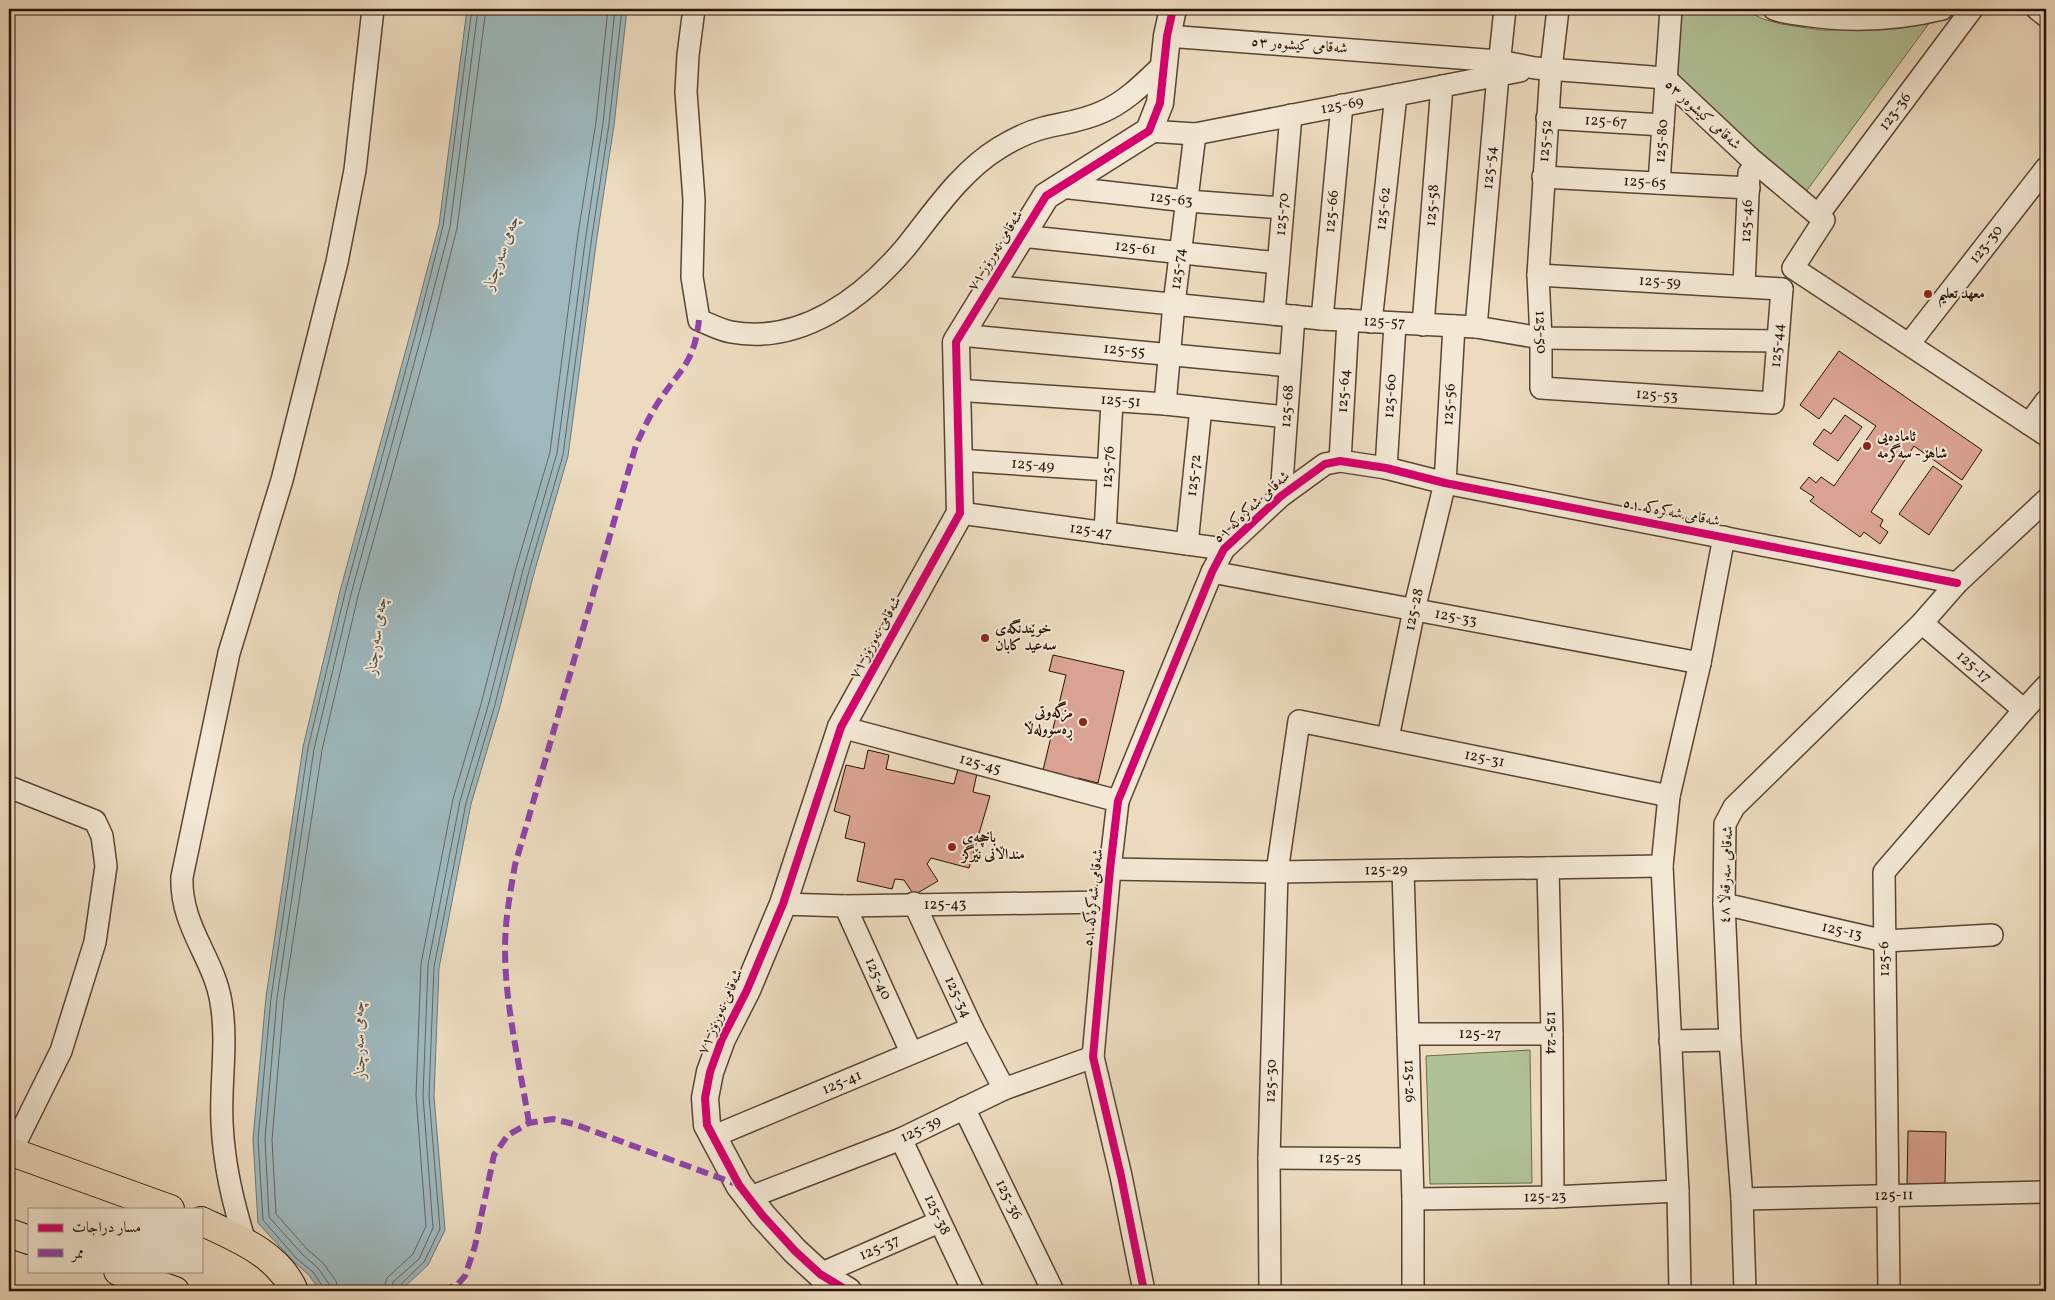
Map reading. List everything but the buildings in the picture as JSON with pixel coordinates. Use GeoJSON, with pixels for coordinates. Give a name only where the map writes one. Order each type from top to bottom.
{"type":"FeatureCollection","features":[{"type":"Feature","properties":{"kind":"highway"},"geometry":{"type":"LineString","coordinates":[[10,1152],[167,1208]]}},
{"type":"Feature","properties":{"kind":"highway"},"geometry":{"type":"LineString","coordinates":[[202,1221],[245,1242],[279,1268],[294,1291]]}},
{"type":"Feature","properties":{"kind":"highway"},"geometry":{"type":"LineString","coordinates":[[9,1233],[28,1240]]}},
{"type":"Feature","properties":{"kind":"highway"},"geometry":{"type":"LineString","coordinates":[[121,1272],[172,1290]]}},
{"type":"Feature","properties":{"kind":"street"},"geometry":{"type":"LineString","coordinates":[[245,1242],[229,1188],[224,1156],[222,1090],[225,1028],[221,1000],[184,906],[182,877],[229,653],[284,471],[337,262],[357,152],[373,9]]}},
{"type":"Feature","properties":{"kind":"street"},"geometry":{"type":"LineString","coordinates":[[694,9],[686,92],[694,200],[692,277],[699,320],[728,331],[747,334],[785,332],[803,327],[832,312],[858,294],[882,273],[961,179],[979,162],[998,148],[1019,137],[1042,128],[1084,119],[1102,112],[1134,91],[1164,64]]}},
{"type":"Feature","properties":{"kind":"street"},"geometry":{"type":"LineString","coordinates":[[1149,131],[1160,103],[1167,36],[1173,9]]}},
{"type":"Feature","properties":{"kind":"street","name":"125-54"},"geometry":{"type":"LineString","coordinates":[[1476,327],[1498,68],[1506,9]]}},
{"type":"Feature","properties":{"kind":"street","name":"125-52"},"geometry":{"type":"LineString","coordinates":[[1538,274],[1547,118],[1543,68],[1558,9]]}},
{"type":"Feature","properties":{"kind":"street","name":"125-80"},"geometry":{"type":"LineString","coordinates":[[1659,183],[1671,9]]}},
{"type":"Feature","properties":{"kind":"street"},"geometry":{"type":"LineString","coordinates":[[1774,9],[1817,17],[1863,20],[1942,9]]}},
{"type":"Feature","properties":{"kind":"street","name":"123-36"},"geometry":{"type":"LineString","coordinates":[[1818,214],[1972,9]]}},
{"type":"Feature","properties":{"kind":"street"},"geometry":{"type":"LineString","coordinates":[[2037,9],[2046,16]]}},
{"type":"Feature","properties":{"kind":"street","name":"شەقامی کیشوەر ٥٣"},"geometry":{"type":"LineString","coordinates":[[1167,36],[1498,68]]}},
{"type":"Feature","properties":{"kind":"street","name":"125-69"},"geometry":{"type":"LineString","coordinates":[[1149,131],[1195,134],[1442,86],[1498,68],[1543,68]]}},
{"type":"Feature","properties":{"kind":"street","name":"شەقامی کیشوەر ٥٣"},"geometry":{"type":"LineString","coordinates":[[1543,68],[1665,78],[1750,158],[1818,214]]}},
{"type":"Feature","properties":{"kind":"street","name":"125-58"},"geometry":{"type":"LineString","coordinates":[[1423,325],[1442,86]]}},
{"type":"Feature","properties":{"kind":"street","name":"125-62"},"geometry":{"type":"LineString","coordinates":[[1371,322],[1396,94]]}},
{"type":"Feature","properties":{"kind":"street","name":"125-66"},"geometry":{"type":"LineString","coordinates":[[1322,319],[1342,105]]}},
{"type":"Feature","properties":{"kind":"street","name":"125-70"},"geometry":{"type":"LineString","coordinates":[[1284,315],[1278,263],[1291,115]]}},
{"type":"Feature","properties":{"kind":"street","name":"125-67"},"geometry":{"type":"LineString","coordinates":[[1547,118],[1663,125]]}},
{"type":"Feature","properties":{"kind":"street","name":"شەقامی نەورۆز ٧١"},"geometry":{"type":"LineString","coordinates":[[848,1291],[820,1274],[778,1234],[738,1185],[712,1137],[705,1112],[705,1098],[710,1072],[722,1040],[747,990],[784,904],[841,727],[960,513],[956,342],[1046,196],[1149,131]]}},
{"type":"Feature","properties":{"kind":"street","name":"125-74"},"geometry":{"type":"LineString","coordinates":[[1165,404],[1174,304],[1195,134]]}},
{"type":"Feature","properties":{"kind":"street","name":"125-46"},"geometry":{"type":"LineString","coordinates":[[1744,285],[1750,158]]}},
{"type":"Feature","properties":{"kind":"street","name":"123-30"},"geometry":{"type":"LineString","coordinates":[[1909,344],[2046,168]]}},
{"type":"Feature","properties":{"kind":"street","name":"125-65"},"geometry":{"type":"LineString","coordinates":[[1543,177],[1748,188]]}},
{"type":"Feature","properties":{"kind":"street","name":"125-63"},"geometry":{"type":"LineString","coordinates":[[1061,187],[1187,201],[1283,208]]}},
{"type":"Feature","properties":{"kind":"street"},"geometry":{"type":"LineString","coordinates":[[1818,214],[1824,220],[1793,268],[2038,430],[2046,401]]}},
{"type":"Feature","properties":{"kind":"street","name":"125-61"},"geometry":{"type":"LineString","coordinates":[[1021,236],[1278,263]]}},
{"type":"Feature","properties":{"kind":"street","name":"125-59"},"geometry":{"type":"LineString","coordinates":[[1538,274],[1744,285],[1782,289]]}},
{"type":"Feature","properties":{"kind":"street","name":"125-50"},"geometry":{"type":"LineString","coordinates":[[1538,274],[1542,338],[1541,388]]}},
{"type":"Feature","properties":{"kind":"street"},"geometry":{"type":"LineString","coordinates":[[1782,289],[1805,276]]}},
{"type":"Feature","properties":{"kind":"street","name":"125-57"},"geometry":{"type":"LineString","coordinates":[[990,286],[1322,319],[1476,327],[1542,338],[1778,341]]}},
{"type":"Feature","properties":{"kind":"street","name":"125-44"},"geometry":{"type":"LineString","coordinates":[[1773,403],[1782,289]]}},
{"type":"Feature","properties":{"kind":"street","name":"125-68"},"geometry":{"type":"LineString","coordinates":[[1280,496],[1290,366],[1284,315]]}},
{"type":"Feature","properties":{"kind":"street","name":"125-64"},"geometry":{"type":"LineString","coordinates":[[1340,461],[1348,320]]}},
{"type":"Feature","properties":{"kind":"street","name":"125-60"},"geometry":{"type":"LineString","coordinates":[[1386,468],[1395,324]]}},
{"type":"Feature","properties":{"kind":"street","name":"125-56"},"geometry":{"type":"LineString","coordinates":[[1445,483],[1454,326]]}},
{"type":"Feature","properties":{"kind":"street","name":"125-55"},"geometry":{"type":"LineString","coordinates":[[960,335],[1290,366]]}},
{"type":"Feature","properties":{"kind":"street","name":"125-53"},"geometry":{"type":"LineString","coordinates":[[1541,388],[1773,403]]}},
{"type":"Feature","properties":{"kind":"street","name":"125-51"},"geometry":{"type":"LineString","coordinates":[[956,390],[1165,404],[1286,417]]}},
{"type":"Feature","properties":{"kind":"street","name":"125-76"},"geometry":{"type":"LineString","coordinates":[[1105,533],[1112,401]]}},
{"type":"Feature","properties":{"kind":"street","name":"125-72"},"geometry":{"type":"LineString","coordinates":[[1187,544],[1201,408]]}},
{"type":"Feature","properties":{"kind":"street","name":"125-49"},"geometry":{"type":"LineString","coordinates":[[958,460],[1108,470]]}},
{"type":"Feature","properties":{"kind":"street","name":"شەقامی شەکرەکە ٥١"},"geometry":{"type":"LineString","coordinates":[[1144,1291],[1121,1176],[1093,1057],[1118,801],[1212,572],[1224,549],[1280,496],[1325,464],[1340,461],[1386,468],[1445,483],[1957,583]]}},
{"type":"Feature","properties":{"kind":"street","name":"125-28"},"geometry":{"type":"LineString","coordinates":[[1388,738],[1414,610],[1445,483]]}},
{"type":"Feature","properties":{"kind":"street","name":"شەقامی سەرقەڵا ٤٨"},"geometry":{"type":"LineString","coordinates":[[1745,1291],[1742,1200],[1730,1040],[1724,904],[1725,824],[1734,807],[1922,623],[1957,583],[2046,500]]}},
{"type":"Feature","properties":{"kind":"street","name":"125-47"},"geometry":{"type":"LineString","coordinates":[[960,513],[1224,549]]}},
{"type":"Feature","properties":{"kind":"street"},"geometry":{"type":"LineString","coordinates":[[1680,1291],[1678,1191],[1662,866],[1669,796],[1700,663],[1724,537]]}},
{"type":"Feature","properties":{"kind":"street","name":"125-33"},"geometry":{"type":"LineString","coordinates":[[1212,572],[1700,663]]}},
{"type":"Feature","properties":{"kind":"street","name":"125-17"},"geometry":{"type":"LineString","coordinates":[[1922,623],[2024,710]]}},
{"type":"Feature","properties":{"kind":"street","name":"125-6"},"geometry":{"type":"LineString","coordinates":[[1889,1291],[1884,872],[2046,686]]}},
{"type":"Feature","properties":{"kind":"street","name":"125-31"},"geometry":{"type":"LineString","coordinates":[[1299,721],[1669,796]]}},
{"type":"Feature","properties":{"kind":"street","name":"125-30"},"geometry":{"type":"LineString","coordinates":[[1270,1291],[1268,1158],[1277,872],[1299,721]]}},
{"type":"Feature","properties":{"kind":"street","name":"125-45"},"geometry":{"type":"LineString","coordinates":[[841,727],[1118,801]]}},
{"type":"Feature","properties":{"kind":"street"},"geometry":{"type":"LineString","coordinates":[[9,788],[95,821],[102,836],[106,866],[95,942],[61,1051],[10,1152]]}},
{"type":"Feature","properties":{"kind":"street","name":"125-29"},"geometry":{"type":"LineString","coordinates":[[1110,869],[1277,872],[1662,866]]}},
{"type":"Feature","properties":{"kind":"street","name":"125-24"},"geometry":{"type":"LineString","coordinates":[[1548,868],[1553,1197]]}},
{"type":"Feature","properties":{"kind":"street","name":"125-26"},"geometry":{"type":"LineString","coordinates":[[1403,870],[1413,1291]]}},
{"type":"Feature","properties":{"kind":"street","name":"125-43"},"geometry":{"type":"LineString","coordinates":[[784,904],[846,906],[914,903],[1107,902]]}},
{"type":"Feature","properties":{"kind":"street","name":"125-34"},"geometry":{"type":"LineString","coordinates":[[914,903],[972,1028],[1004,1090]]}},
{"type":"Feature","properties":{"kind":"street","name":"125-13"},"geometry":{"type":"LineString","coordinates":[[1724,904],[1885,941],[1992,935]]}},
{"type":"Feature","properties":{"kind":"street","name":"125-40"},"geometry":{"type":"LineString","coordinates":[[846,906],[911,1052]]}},
{"type":"Feature","properties":{"kind":"street","name":"125-41"},"geometry":{"type":"LineString","coordinates":[[712,1137],[972,1028]]}},
{"type":"Feature","properties":{"kind":"street","name":"125-27"},"geometry":{"type":"LineString","coordinates":[[1408,1034],[1552,1034]]}},
{"type":"Feature","properties":{"kind":"street"},"geometry":{"type":"LineString","coordinates":[[1670,1041],[1730,1040]]}},
{"type":"Feature","properties":{"kind":"street","name":"125-39"},"geometry":{"type":"LineString","coordinates":[[748,1198],[901,1139],[1004,1090],[1093,1057]]}},
{"type":"Feature","properties":{"kind":"street","name":"125-36"},"geometry":{"type":"LineString","coordinates":[[964,1108],[1053,1291]]}},
{"type":"Feature","properties":{"kind":"street","name":"125-38"},"geometry":{"type":"LineString","coordinates":[[901,1139],[973,1291]]}},
{"type":"Feature","properties":{"kind":"street","name":"125-25"},"geometry":{"type":"LineString","coordinates":[[1268,1158],[1411,1160]]}},
{"type":"Feature","properties":{"kind":"street","name":"125-23"},"geometry":{"type":"LineString","coordinates":[[1412,1199],[1553,1197],[1678,1191]]}},
{"type":"Feature","properties":{"kind":"street","name":"125-11"},"geometry":{"type":"LineString","coordinates":[[1742,1200],[2046,1192]]}},
{"type":"Feature","properties":{"kind":"street","name":"125-37"},"geometry":{"type":"LineString","coordinates":[[820,1274],[939,1222]]}},
{"type":"Feature","properties":{"kind":"green space"},"geometry":{"type":"Polygon","coordinates":[[[1678,9],[1743,9],[1763,19],[1781,24],[1821,30],[1864,30],[1930,22],[1805,193],[1672,73],[1678,9]]]}},
{"type":"Feature","properties":{"kind":"green space"},"geometry":{"type":"Polygon","coordinates":[[[1530,1050],[1532,1183],[1430,1184],[1426,1056],[1530,1050]]]}},
{"type":"Feature","properties":{"kind":"water","name":"چەمی سەرچنار"},"geometry":{"type":"Polygon","coordinates":[[[467,9],[627,9],[614,125],[568,456],[534,573],[499,710],[471,804],[439,968],[434,1096],[445,1230],[428,1265],[400,1291],[320,1291],[309,1275],[294,1262],[258,1223],[253,1139],[266,997],[303,747],[340,591],[439,225],[467,9]]]}},
{"type":"Feature","properties":{"kind":"marked path"},"geometry":{"type":"LineString","coordinates":[[529,1123],[507,992],[506,928],[515,865],[636,445],[656,406],[686,364],[694,346],[699,320]]}},
{"type":"Feature","properties":{"kind":"marked path"},"geometry":{"type":"LineString","coordinates":[[442,1291],[458,1284],[465,1276],[475,1246],[494,1155],[508,1135],[529,1123],[553,1119],[577,1125],[739,1185]]}},
{"type":"Feature","properties":{"kind":"cycle path"},"geometry":{"type":"LineString","coordinates":[[848,1291],[820,1274],[795,1251],[763,1216],[739,1185],[707,1125],[705,1098],[710,1072],[722,1039],[747,990],[783,904],[841,727],[960,513],[956,342],[1046,196],[1149,131],[1160,103],[1167,36],[1173,9]]}},
{"type":"Feature","properties":{"kind":"cycle path"},"geometry":{"type":"LineString","coordinates":[[1144,1291],[1121,1176],[1093,1057],[1118,801],[1212,572],[1224,549],[1281,496],[1325,464],[1340,461],[1386,468],[1445,483],[1957,583]]}},
{"type":"Feature","properties":{"kind":"place","name":"معهد تعليم"},"geometry":{"type":"Point","coordinates":[1928,294]}},
{"type":"Feature","properties":{"kind":"place","name":"ئامادەیی شاهۆ - سەگرمە"},"geometry":{"type":"Point","coordinates":[1867,446]}},
{"type":"Feature","properties":{"kind":"place","name":"خوێندنگەی سەعید کابان"},"geometry":{"type":"Point","coordinates":[985,638]}},
{"type":"Feature","properties":{"kind":"place","name":"مزگەوتی ڕەسوولەڵا"},"geometry":{"type":"Point","coordinates":[1083,722]}},
{"type":"Feature","properties":{"kind":"place","name":"باخچەی منداڵانی نێرگز"},"geometry":{"type":"Point","coordinates":[952,847]}}]}
